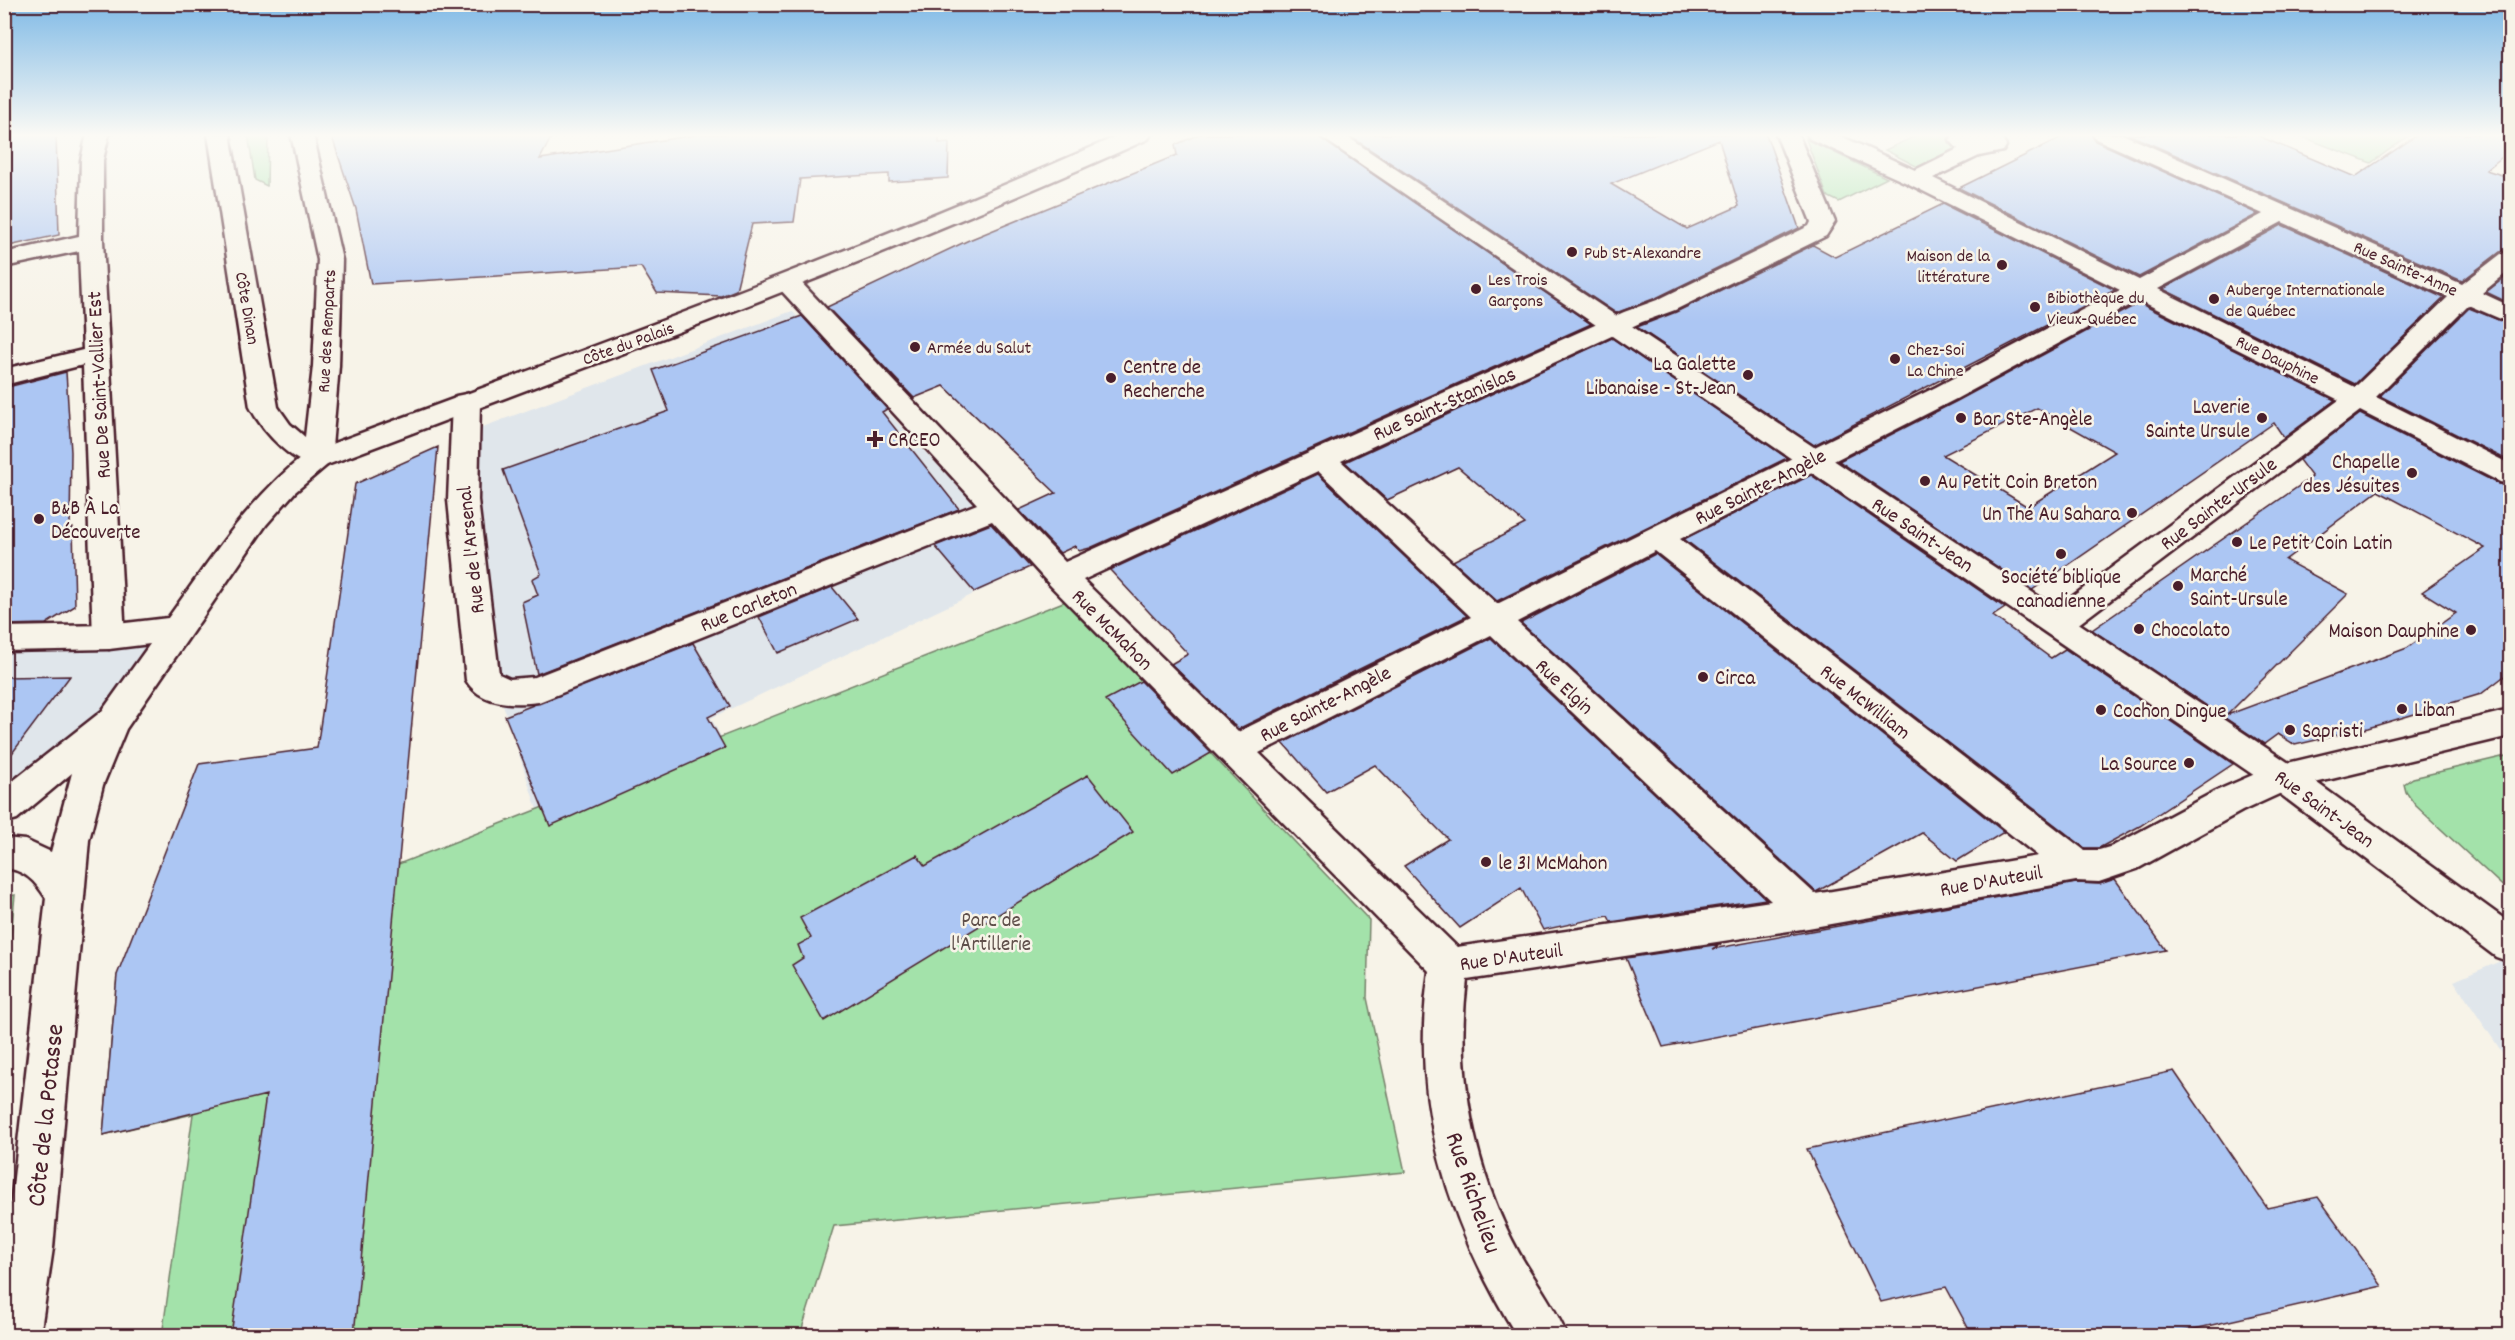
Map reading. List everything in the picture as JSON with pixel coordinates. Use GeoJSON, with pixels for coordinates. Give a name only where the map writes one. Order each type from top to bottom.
{"type":"FeatureCollection","features":[{"type":"Feature","properties":{"kind":"street","name":"Rue De Saint-Vallier Est"},"geometry":{"type":"LineString","coordinates":[[92,197],[91,241],[98,354],[109,637]]}},
{"type":"Feature","properties":{"kind":"street","name":"Côte Dinan"},"geometry":{"type":"LineString","coordinates":[[229,197],[264,407],[270,420],[281,431],[317,459]]}},
{"type":"Feature","properties":{"kind":"street","name":"Rue des Remparts"},"geometry":{"type":"LineString","coordinates":[[316,197],[330,260],[326,366],[317,459]]}},
{"type":"Feature","properties":{"kind":"street","name":"Côte du Palais"},"geometry":{"type":"LineString","coordinates":[[114,720],[268,502],[317,459],[788,283],[1000,197]]}},
{"type":"Feature","properties":{"kind":"street","name":"Rue Saint-Jean"},"geometry":{"type":"LineString","coordinates":[[1421,197],[2283,777],[2511,945]]}},
{"type":"Feature","properties":{"kind":"street","name":"Rue Saint-Stanislas"},"geometry":{"type":"LineString","coordinates":[[1061,577],[1613,326],[1666,305],[1818,231],[1822,222],[1812,197]]}},
{"type":"Feature","properties":{"kind":"street","name":"Rue Dauphine"},"geometry":{"type":"LineString","coordinates":[[1952,197],[2511,475]]}},
{"type":"Feature","properties":{"kind":"street","name":"Rue Sainte-Anne"},"geometry":{"type":"LineString","coordinates":[[2245,197],[2511,315]]}},
{"type":"Feature","properties":{"kind":"street","name":"Rue Sainte-Angèle"},"geometry":{"type":"LineString","coordinates":[[1233,750],[1946,393],[2282,213]]}},
{"type":"Feature","properties":{"kind":"street"},"geometry":{"type":"LineString","coordinates":[[4,260],[91,241]]}},
{"type":"Feature","properties":{"kind":"street","name":"Rue Sainte-Ursule"},"geometry":{"type":"LineString","coordinates":[[2057,624],[2358,399],[2465,294],[2511,259]]}},
{"type":"Feature","properties":{"kind":"street","name":"Rue McMahon"},"geometry":{"type":"LineString","coordinates":[[788,283],[1061,577],[1449,965]]}},
{"type":"Feature","properties":{"kind":"street"},"geometry":{"type":"LineString","coordinates":[[4,377],[98,354]]}},
{"type":"Feature","properties":{"kind":"street","name":"Rue de l'Arsenal"},"geometry":{"type":"LineString","coordinates":[[466,402],[462,465],[463,500],[483,680],[498,690]]}},
{"type":"Feature","properties":{"kind":"street","name":"Rue Elgin"},"geometry":{"type":"LineString","coordinates":[[1322,459],[1808,912]]}},
{"type":"Feature","properties":{"kind":"street","name":"Rue Carleton"},"geometry":{"type":"LineString","coordinates":[[498,690],[515,692],[539,689],[996,508]]}},
{"type":"Feature","properties":{"kind":"street","name":"Rue McWilliam"},"geometry":{"type":"LineString","coordinates":[[1657,537],[2076,866]]}},
{"type":"Feature","properties":{"kind":"street"},"geometry":{"type":"LineString","coordinates":[[4,639],[109,637],[177,629]]}},
{"type":"Feature","properties":{"kind":"street"},"geometry":{"type":"LineString","coordinates":[[4,809],[114,720]]}},
{"type":"Feature","properties":{"kind":"street","name":"Côte de la Potasse"},"geometry":{"type":"LineString","coordinates":[[16,1335],[30,1248],[71,840],[85,785],[114,720]]}},
{"type":"Feature","properties":{"kind":"street","name":"Rue D'Auteuil"},"geometry":{"type":"LineString","coordinates":[[1449,965],[1808,912],[2076,866],[2099,866],[2124,858],[2229,801],[2283,777],[2511,723]]}},
{"type":"Feature","properties":{"kind":"street"},"geometry":{"type":"LineString","coordinates":[[4,853],[18,853],[45,865],[64,893]]}},
{"type":"Feature","properties":{"kind":"street","name":"Rue Richelieu"},"geometry":{"type":"LineString","coordinates":[[1449,965],[1442,1010],[1442,1053],[1449,1113],[1463,1172],[1502,1268],[1544,1335]]}},
{"type":"Feature","properties":{"kind":"shaded area"},"geometry":{"type":"Polygon","coordinates":[[[792,311],[1033,566],[711,718],[728,749],[544,831],[498,690],[464,434],[792,311]]]}},
{"type":"Feature","properties":{"kind":"shaded area"},"geometry":{"type":"Polygon","coordinates":[[[154,631],[146,674],[5,809],[5,639],[154,631]]]}},
{"type":"Feature","properties":{"kind":"shaded area"},"geometry":{"type":"Polygon","coordinates":[[[2510,957],[2510,1064],[2454,981],[2510,957]]]}},
{"type":"Feature","properties":{"kind":"green space"},"geometry":{"type":"Polygon","coordinates":[[[1828,197],[1850,197],[1839,202],[1828,197]]]}},
{"type":"Feature","properties":{"kind":"green space","name":"Parc de l'Artillerie"},"geometry":{"type":"Polygon","coordinates":[[[1066,601],[1369,920],[1367,998],[1405,1172],[834,1226],[800,1335],[162,1336],[193,1114],[103,1135],[117,975],[1066,601]]]}},
{"type":"Feature","properties":{"kind":"green space"},"geometry":{"type":"Polygon","coordinates":[[[2510,755],[2510,893],[2415,805],[2406,792],[2404,784],[2413,778],[2510,755]]]}},
{"type":"Feature","properties":{"kind":"green space"},"geometry":{"type":"Polygon","coordinates":[[[15,895],[5,998],[5,897],[15,895]]]}},
{"type":"Feature","properties":{"kind":"building"},"geometry":{"type":"Polygon","coordinates":[[[4,197],[58,197],[59,235],[4,247],[4,197]]]}},
{"type":"Feature","properties":{"kind":"building"},"geometry":{"type":"Polygon","coordinates":[[[352,197],[798,197],[794,222],[752,224],[736,290],[721,296],[657,293],[641,267],[371,284],[352,197]]]}},
{"type":"Feature","properties":{"kind":"building"},"geometry":{"type":"Polygon","coordinates":[[[1075,197],[1406,197],[1591,324],[1090,548],[1079,551],[1075,546],[1060,553],[1019,510],[1056,493],[944,386],[914,398],[827,307],[969,240],[1075,197]]]}},
{"type":"Feature","properties":{"kind":"building"},"geometry":{"type":"Polygon","coordinates":[[[1441,197],[1632,197],[1687,229],[1739,206],[1736,197],[1788,197],[1799,228],[1656,298],[1616,313],[1441,197]]]}},
{"type":"Feature","properties":{"kind":"building"},"geometry":{"type":"Polygon","coordinates":[[[1976,197],[2219,197],[2258,214],[2139,277],[1976,197]]]}},
{"type":"Feature","properties":{"kind":"building"},"geometry":{"type":"Polygon","coordinates":[[[2270,197],[2511,197],[2511,250],[2500,252],[2462,281],[2270,197]]]}},
{"type":"Feature","properties":{"kind":"building"},"geometry":{"type":"Polygon","coordinates":[[[1943,204],[2115,290],[1814,445],[1637,327],[1676,312],[1813,245],[1835,257],[1943,204]]]}},
{"type":"Feature","properties":{"kind":"building","name":"Auberge Internationale de Québec"},"geometry":{"type":"Polygon","coordinates":[[[2282,225],[2444,298],[2355,384],[2163,289],[2282,225]]]}},
{"type":"Feature","properties":{"kind":"building"},"geometry":{"type":"Polygon","coordinates":[[[2511,273],[2511,304],[2486,292],[2511,273]]]}},
{"type":"Feature","properties":{"kind":"building"},"geometry":{"type":"Polygon","coordinates":[[[2139,303],[2335,400],[2284,438],[2274,423],[2032,590],[1839,461],[1957,401],[2139,303]],[[2037,408],[1943,455],[2028,507],[2115,452],[2037,408]]]}},
{"type":"Feature","properties":{"kind":"building"},"geometry":{"type":"Polygon","coordinates":[[[2469,308],[2511,325],[2511,462],[2380,396],[2469,308]]]}},
{"type":"Feature","properties":{"kind":"building","name":"CRCEO"},"geometry":{"type":"Polygon","coordinates":[[[802,316],[887,409],[882,412],[959,509],[537,674],[522,602],[538,595],[532,579],[541,574],[503,470],[669,411],[653,370],[802,316]]]}},
{"type":"Feature","properties":{"kind":"building"},"geometry":{"type":"Polygon","coordinates":[[[1612,338],[1787,458],[1497,601],[1453,561],[1525,524],[1458,467],[1387,500],[1345,462],[1612,338]]]}},
{"type":"Feature","properties":{"kind":"building"},"geometry":{"type":"Polygon","coordinates":[[[66,372],[71,452],[70,528],[73,528],[75,606],[46,624],[4,625],[4,388],[66,372]]]}},
{"type":"Feature","properties":{"kind":"building"},"geometry":{"type":"Polygon","coordinates":[[[2360,414],[2499,484],[2511,486],[2511,671],[2481,694],[2368,728],[2295,745],[2278,734],[2264,744],[2092,630],[2312,477],[2299,460],[2360,414]],[[2378,491],[2285,560],[2348,594],[2227,715],[2407,648],[2456,613],[2422,592],[2485,548],[2378,491]]]}},
{"type":"Feature","properties":{"kind":"building"},"geometry":{"type":"Polygon","coordinates":[[[438,447],[354,1335],[231,1335],[266,1095],[103,1135],[117,975],[199,764],[317,748],[355,484],[438,447]]]}},
{"type":"Feature","properties":{"kind":"building"},"geometry":{"type":"Polygon","coordinates":[[[1318,474],[1467,616],[1238,729],[1171,664],[1188,654],[1110,570],[1318,474]]]}},
{"type":"Feature","properties":{"kind":"building"},"geometry":{"type":"Polygon","coordinates":[[[1811,475],[2005,608],[1993,616],[2051,658],[2065,649],[2233,764],[2140,826],[2099,848],[2085,848],[1684,539],[1811,475]]]}},
{"type":"Feature","properties":{"kind":"building"},"geometry":{"type":"Polygon","coordinates":[[[991,524],[1030,567],[974,592],[935,546],[991,524]]]}},
{"type":"Feature","properties":{"kind":"building","name":"Circa"},"geometry":{"type":"Polygon","coordinates":[[[1655,554],[2004,832],[1957,861],[1922,833],[1816,892],[1521,623],[1655,554]]]}},
{"type":"Feature","properties":{"kind":"building"},"geometry":{"type":"Polygon","coordinates":[[[832,587],[858,619],[778,653],[759,617],[832,587]]]}},
{"type":"Feature","properties":{"kind":"building"},"geometry":{"type":"Polygon","coordinates":[[[1491,638],[1766,899],[1611,922],[1608,916],[1543,930],[1521,888],[1460,928],[1404,866],[1448,839],[1375,765],[1326,792],[1283,743],[1491,638]]]}},
{"type":"Feature","properties":{"kind":"building"},"geometry":{"type":"Polygon","coordinates":[[[693,643],[730,706],[708,717],[725,748],[550,826],[505,716],[693,643]]]}},
{"type":"Feature","properties":{"kind":"building"},"geometry":{"type":"Polygon","coordinates":[[[70,676],[4,764],[4,677],[70,676]]]}},
{"type":"Feature","properties":{"kind":"building"},"geometry":{"type":"Polygon","coordinates":[[[1141,681],[1211,753],[1173,775],[1105,700],[1141,681]]]}},
{"type":"Feature","properties":{"kind":"building"},"geometry":{"type":"Polygon","coordinates":[[[1088,775],[1133,832],[824,1021],[792,965],[803,958],[798,945],[811,938],[800,918],[917,855],[925,866],[1088,775]]]}},
{"type":"Feature","properties":{"kind":"building"},"geometry":{"type":"Polygon","coordinates":[[[2115,879],[2166,950],[1663,1047],[1626,958],[1721,944],[1712,949],[2076,883],[2100,884],[2115,879]]]}},
{"type":"Feature","properties":{"kind":"building"},"geometry":{"type":"Polygon","coordinates":[[[2174,1071],[2267,1208],[2318,1197],[2382,1286],[2168,1335],[1972,1335],[1946,1287],[1881,1302],[1807,1149],[2174,1071]]]}},
{"type":"Feature","properties":{"kind":"place","name":"Pub St-Alexandre"},"geometry":{"type":"Point","coordinates":[1572,252]}},
{"type":"Feature","properties":{"kind":"place","name":"Maison de la littérature"},"geometry":{"type":"Point","coordinates":[2002,265]}},
{"type":"Feature","properties":{"kind":"place","name":"Les Trois Garçons"},"geometry":{"type":"Point","coordinates":[1476,289]}},
{"type":"Feature","properties":{"kind":"place","name":"Auberge Internationale de Québec"},"geometry":{"type":"Point","coordinates":[2214,299]}},
{"type":"Feature","properties":{"kind":"place","name":"Bibiothèque du Vieux-Québec"},"geometry":{"type":"Point","coordinates":[2035,307]}},
{"type":"Feature","properties":{"kind":"place","name":"Armée du Salut"},"geometry":{"type":"Point","coordinates":[915,347]}},
{"type":"Feature","properties":{"kind":"place","name":"Chez-Soi La Chine"},"geometry":{"type":"Point","coordinates":[1895,359]}},
{"type":"Feature","properties":{"kind":"place","name":"La Galette Libanaise - St-Jean"},"geometry":{"type":"Point","coordinates":[1748,375]}},
{"type":"Feature","properties":{"kind":"place","name":"Centre de Recherche"},"geometry":{"type":"Point","coordinates":[1111,378]}},
{"type":"Feature","properties":{"kind":"place","name":"Bar Ste-Angèle"},"geometry":{"type":"Point","coordinates":[1961,418]}},
{"type":"Feature","properties":{"kind":"place","name":"Laverie Sainte Ursule"},"geometry":{"type":"Point","coordinates":[2262,418]}},
{"type":"Feature","properties":{"kind":"place","name":"CRCEO"},"geometry":{"type":"Point","coordinates":[875,439]}},
{"type":"Feature","properties":{"kind":"place","name":"Chapelle des Jésuites"},"geometry":{"type":"Point","coordinates":[2412,473]}},
{"type":"Feature","properties":{"kind":"place","name":"Au Petit Coin Breton"},"geometry":{"type":"Point","coordinates":[1925,481]}},
{"type":"Feature","properties":{"kind":"place","name":"Un Thé Au Sahara"},"geometry":{"type":"Point","coordinates":[2132,513]}},
{"type":"Feature","properties":{"kind":"place","name":"B&B À La Découverte"},"geometry":{"type":"Point","coordinates":[39,519]}},
{"type":"Feature","properties":{"kind":"place","name":"Le Petit Coin Latin"},"geometry":{"type":"Point","coordinates":[2237,542]}},
{"type":"Feature","properties":{"kind":"place","name":"Société biblique canadienne"},"geometry":{"type":"Point","coordinates":[2061,554]}},
{"type":"Feature","properties":{"kind":"place","name":"Marché Saint-Ursule"},"geometry":{"type":"Point","coordinates":[2178,586]}},
{"type":"Feature","properties":{"kind":"place","name":"Chocolato"},"geometry":{"type":"Point","coordinates":[2139,629]}},
{"type":"Feature","properties":{"kind":"place","name":"Maison Dauphine"},"geometry":{"type":"Point","coordinates":[2471,630]}},
{"type":"Feature","properties":{"kind":"place","name":"Circa"},"geometry":{"type":"Point","coordinates":[1703,677]}},
{"type":"Feature","properties":{"kind":"place","name":"Liban"},"geometry":{"type":"Point","coordinates":[2402,709]}},
{"type":"Feature","properties":{"kind":"place","name":"Cochon Dingue"},"geometry":{"type":"Point","coordinates":[2101,710]}},
{"type":"Feature","properties":{"kind":"place","name":"Sapristi"},"geometry":{"type":"Point","coordinates":[2290,730]}},
{"type":"Feature","properties":{"kind":"place","name":"La Source"},"geometry":{"type":"Point","coordinates":[2189,763]}},
{"type":"Feature","properties":{"kind":"place","name":"le 31 McMahon"},"geometry":{"type":"Point","coordinates":[1486,862]}}]}
